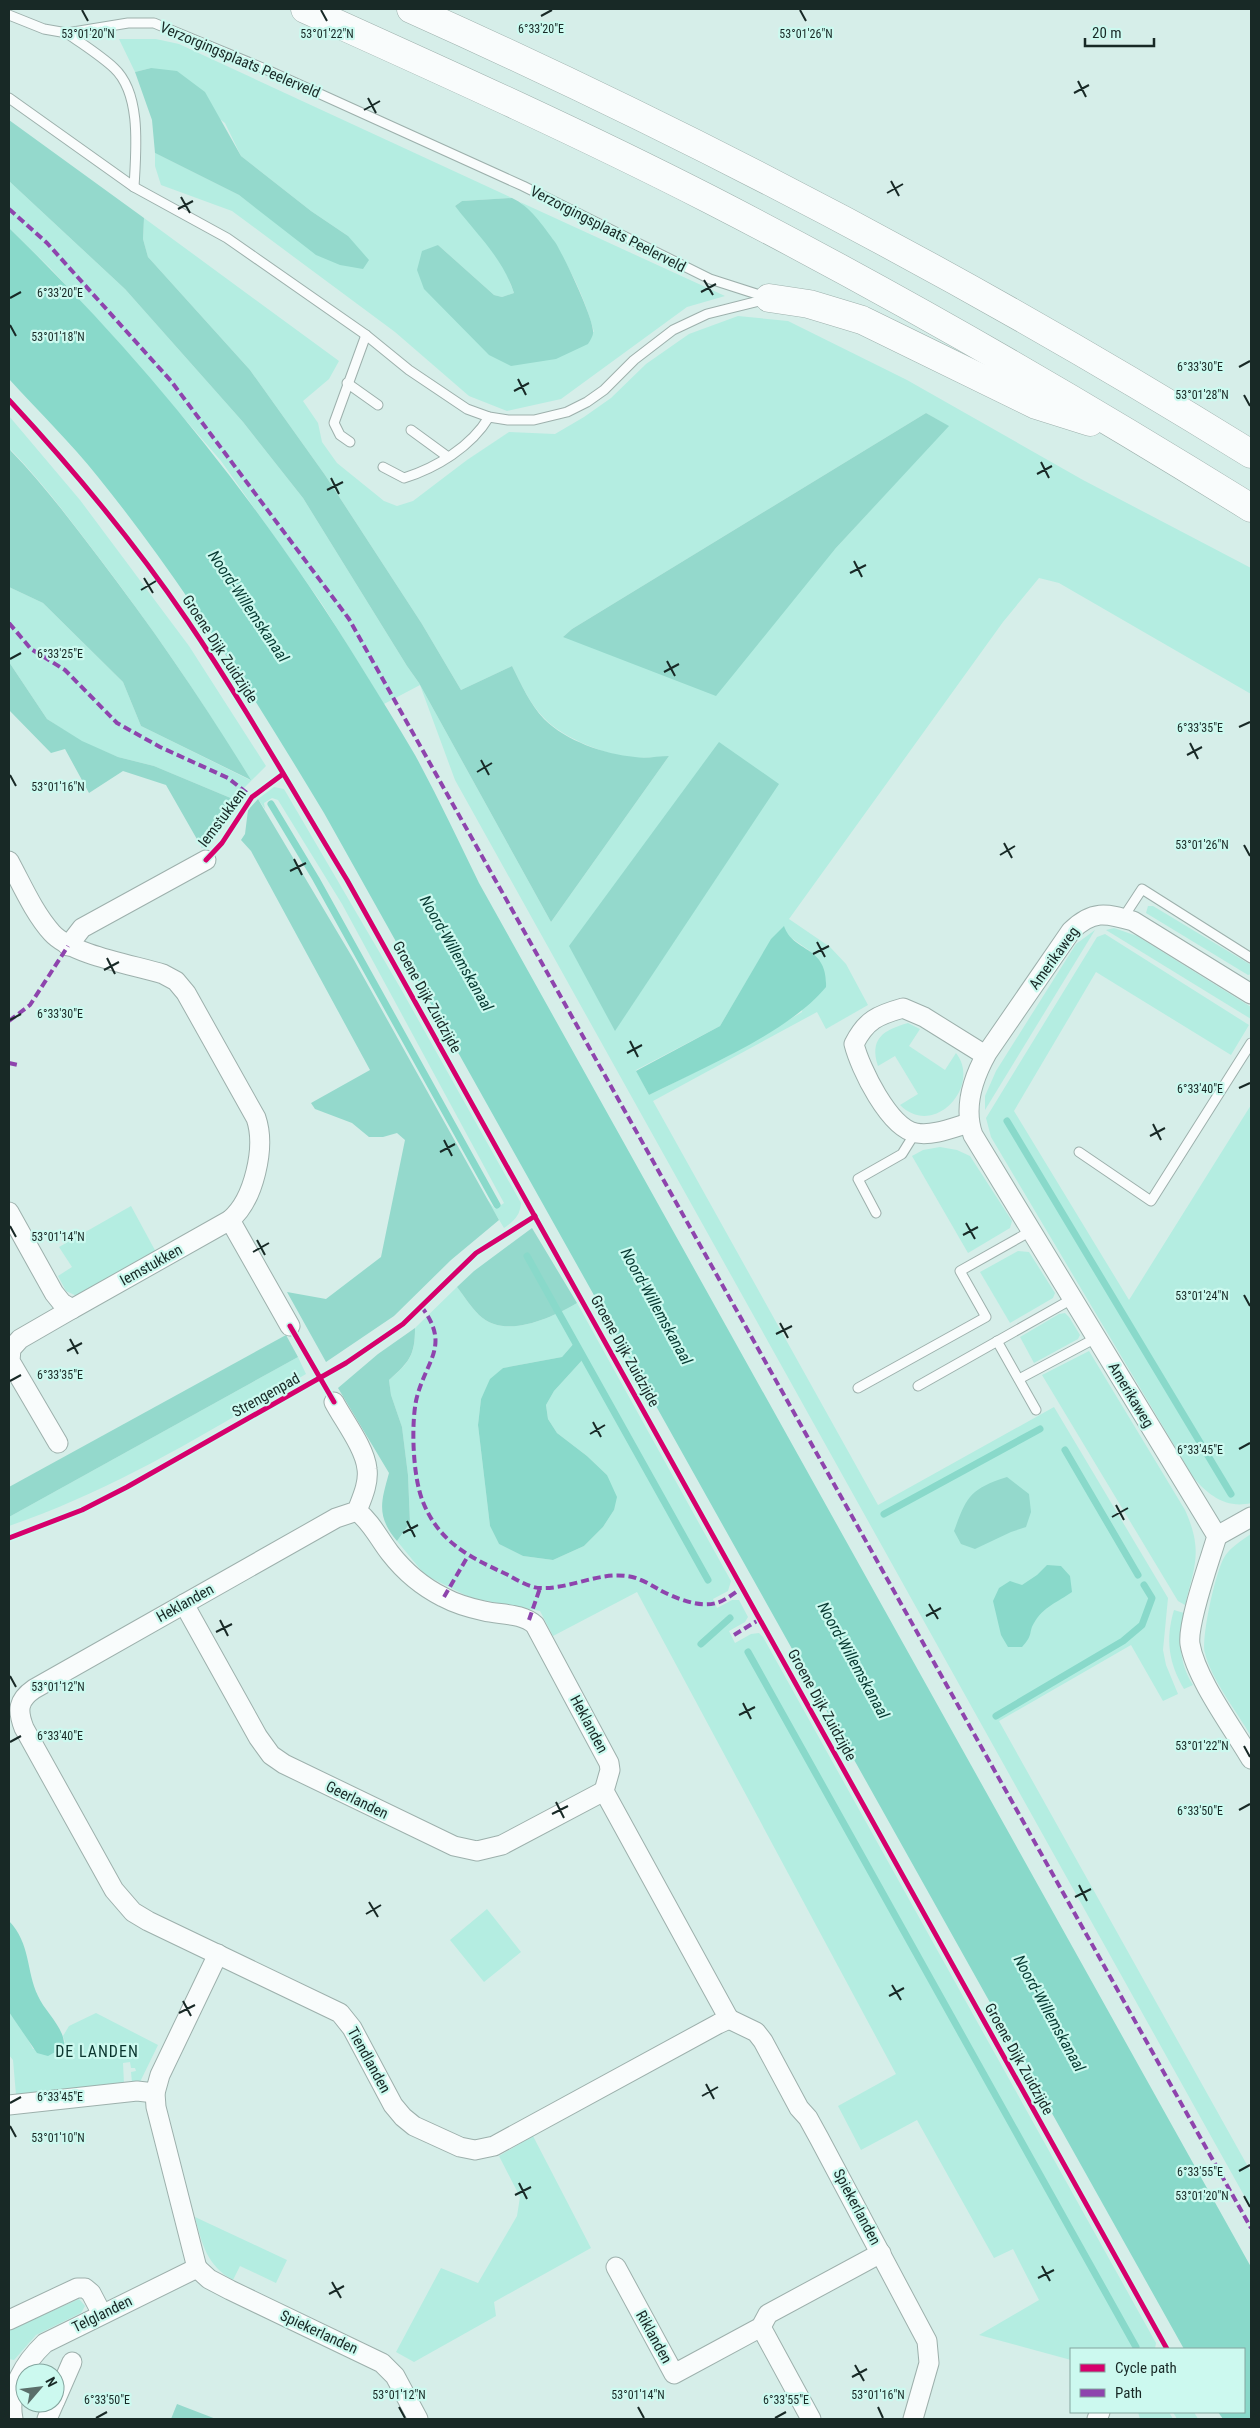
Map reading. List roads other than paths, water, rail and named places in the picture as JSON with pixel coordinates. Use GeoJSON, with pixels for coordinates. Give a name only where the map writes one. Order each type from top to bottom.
{"type":"FeatureCollection","features":[{"type":"Feature","properties":{"kind":"highway"},"geometry":{"type":"LineString","coordinates":[[305,9],[480,89],[708,199],[959,333],[1141,439],[1251,508]]}},
{"type":"Feature","properties":{"kind":"highway"},"geometry":{"type":"LineString","coordinates":[[411,9],[528,61],[728,159],[953,278],[1251,454]]}},
{"type":"Feature","properties":{"kind":"highway"},"geometry":{"type":"LineString","coordinates":[[769,298],[809,304],[862,320],[1036,404],[1141,439]]}},
{"type":"Feature","properties":{"kind":"street","name":"Iemstukken"},"geometry":{"type":"LineString","coordinates":[[68,946],[82,928],[206,860]]}},
{"type":"Feature","properties":{"kind":"street","name":"Iemstukken"},"geometry":{"type":"LineString","coordinates":[[9,861],[42,920],[53,934],[68,946],[163,974],[176,981],[186,993],[256,1118],[261,1132],[260,1149],[246,1201],[239,1212],[230,1220],[20,1338],[11,1349],[10,1361],[58,1443]]}},
{"type":"Feature","properties":{"kind":"street","name":"Amerikaweg"},"geometry":{"type":"LineString","coordinates":[[1217,1536],[973,1135],[969,1123],[970,1097],[985,1055],[1071,931],[1084,918],[1100,915],[1133,921],[1251,994]]}},
{"type":"Feature","properties":{"kind":"street"},"geometry":{"type":"LineString","coordinates":[[969,1123],[929,1133],[915,1133],[904,1128],[891,1116],[860,1064],[854,1044],[863,1027],[885,1013],[903,1008],[924,1017],[985,1055]]}},
{"type":"Feature","properties":{"kind":"street"},"geometry":{"type":"LineString","coordinates":[[9,1212],[54,1293],[62,1303],[72,1309]]}},
{"type":"Feature","properties":{"kind":"street"},"geometry":{"type":"LineString","coordinates":[[230,1220],[290,1326]]}},
{"type":"Feature","properties":{"kind":"street"},"geometry":{"type":"LineString","coordinates":[[334,1402],[362,1454],[368,1470],[365,1488],[357,1511]]}},
{"type":"Feature","properties":{"kind":"street","name":"Heklanden"},"geometry":{"type":"LineString","coordinates":[[218,1954],[148,1921],[133,1912],[122,1902],[24,1728],[14,1703],[34,1689],[336,1518],[357,1511],[375,1529],[391,1555],[420,1583],[444,1597],[458,1604],[483,1611],[524,1618],[535,1625],[609,1763],[610,1770],[604,1791]]}},
{"type":"Feature","properties":{"kind":"street"},"geometry":{"type":"LineString","coordinates":[[1251,1517],[1217,1536],[1198,1602],[1190,1643],[1199,1672],[1251,1759]]}},
{"type":"Feature","properties":{"kind":"street","name":"Geerlanden"},"geometry":{"type":"LineString","coordinates":[[184,1604],[258,1737],[270,1755],[284,1764],[454,1846],[477,1851],[502,1846],[604,1791]]}},
{"type":"Feature","properties":{"kind":"street"},"geometry":{"type":"LineString","coordinates":[[604,1791],[729,2020]]}},
{"type":"Feature","properties":{"kind":"street"},"geometry":{"type":"LineString","coordinates":[[198,2268],[159,2119],[155,2093],[160,2075],[218,1954]]}},
{"type":"Feature","properties":{"kind":"street","name":"Tiendlanden"},"geometry":{"type":"LineString","coordinates":[[218,1954],[340,2013],[352,2028],[393,2105],[403,2117],[414,2126],[452,2143],[475,2150],[494,2146],[718,2024],[729,2020]]}},
{"type":"Feature","properties":{"kind":"street","name":"Spiekerlanden"},"geometry":{"type":"LineString","coordinates":[[729,2020],[756,2032],[763,2041],[799,2108],[808,2118],[882,2253],[927,2341],[930,2351],[929,2363],[913,2419]]}},
{"type":"Feature","properties":{"kind":"street"},"geometry":{"type":"LineString","coordinates":[[9,2105],[137,2092],[155,2093]]}},
{"type":"Feature","properties":{"kind":"street","name":"Riklanden"},"geometry":{"type":"LineString","coordinates":[[616,2267],[674,2374],[761,2327],[768,2314],[882,2253]]}},
{"type":"Feature","properties":{"kind":"street","name":"Spiekerlanden"},"geometry":{"type":"LineString","coordinates":[[198,2268],[210,2279],[230,2290],[382,2363],[395,2376],[418,2419]]}},
{"type":"Feature","properties":{"kind":"street","name":"Telglanden"},"geometry":{"type":"LineString","coordinates":[[27,2363],[45,2343],[198,2268]]}},
{"type":"Feature","properties":{"kind":"street"},"geometry":{"type":"LineString","coordinates":[[9,2320],[77,2288],[85,2288],[90,2293],[102,2314]]}},
{"type":"Feature","properties":{"kind":"street"},"geometry":{"type":"LineString","coordinates":[[761,2327],[811,2419]]}},
{"type":"Feature","properties":{"kind":"street"},"geometry":{"type":"LineString","coordinates":[[65,2377],[72,2362]]}},
{"type":"Feature","properties":{"kind":"street","name":"Telglanden"},"geometry":{"type":"LineString","coordinates":[[14,2419],[12,2401],[15,2388]]}},
{"type":"Feature","properties":{"kind":"lane","name":"Verzorgingsplaats Peelerveld"},"geometry":{"type":"LineString","coordinates":[[9,15],[44,29],[67,33],[128,23],[154,23],[265,69],[523,186],[710,280],[769,298]]}},
{"type":"Feature","properties":{"kind":"lane","name":"Verzorgingsplaats Peelerveld"},"geometry":{"type":"LineString","coordinates":[[67,33],[115,69],[131,94],[136,146],[134,187]]}},
{"type":"Feature","properties":{"kind":"lane"},"geometry":{"type":"LineString","coordinates":[[9,98],[134,187],[227,238],[366,334],[409,370],[467,409],[489,417],[508,420],[534,420],[566,412],[588,402],[604,390],[634,360],[673,330],[708,314],[769,298]]}},
{"type":"Feature","properties":{"kind":"lane"},"geometry":{"type":"LineString","coordinates":[[350,442],[340,435],[334,423],[366,334]]}},
{"type":"Feature","properties":{"kind":"lane"},"geometry":{"type":"LineString","coordinates":[[347,383],[378,405]]}},
{"type":"Feature","properties":{"kind":"lane"},"geometry":{"type":"LineString","coordinates":[[384,467],[404,478],[426,471],[448,457],[483,426],[489,417]]}},
{"type":"Feature","properties":{"kind":"lane"},"geometry":{"type":"LineString","coordinates":[[411,430],[448,457]]}},
{"type":"Feature","properties":{"kind":"lane"},"geometry":{"type":"LineString","coordinates":[[1123,918],[1142,890],[1251,958]]}},
{"type":"Feature","properties":{"kind":"lane"},"geometry":{"type":"LineString","coordinates":[[1079,1152],[1151,1201],[1251,1043]]}},
{"type":"Feature","properties":{"kind":"lane"},"geometry":{"type":"LineString","coordinates":[[876,1212],[858,1179],[902,1154],[915,1133]]}},
{"type":"Feature","properties":{"kind":"lane"},"geometry":{"type":"LineString","coordinates":[[858,1388],[986,1317],[960,1271],[1031,1231]]}},
{"type":"Feature","properties":{"kind":"lane"},"geometry":{"type":"LineString","coordinates":[[918,1386],[1072,1298]]}},
{"type":"Feature","properties":{"kind":"lane"},"geometry":{"type":"LineString","coordinates":[[1019,1379],[1096,1338]]}},
{"type":"Feature","properties":{"kind":"lane"},"geometry":{"type":"LineString","coordinates":[[997,1341],[1036,1410]]}},
{"type":"Feature","properties":{"kind":"water","name":"Noord-Willemskanaal"},"geometry":{"type":"Polygon","coordinates":[[[9,228],[108,330],[199,437],[284,550],[324,608],[415,755],[479,883],[1251,2267],[1251,2419],[1223,2419],[1219,2413],[1245,2413],[1245,2348],[1183,2348],[324,813],[298,770],[217,641],[159,557],[88,464],[9,379],[9,228]]]}},
{"type":"Feature","properties":{"kind":"water"},"geometry":{"type":"Polygon","coordinates":[[[784,926],[788,935],[816,956],[822,964],[826,987],[810,1003],[768,1034],[719,1061],[649,1095],[636,1071],[720,1026],[771,939],[784,926]]]}},
{"type":"Feature","properties":{"kind":"water"},"geometry":{"type":"Polygon","coordinates":[[[575,1342],[585,1357],[554,1391],[546,1405],[548,1419],[557,1433],[587,1456],[607,1475],[617,1497],[614,1510],[603,1527],[584,1546],[553,1560],[523,1556],[499,1544],[490,1526],[478,1425],[481,1399],[490,1379],[503,1368],[562,1357],[575,1342]]]}},
{"type":"Feature","properties":{"kind":"water"},"geometry":{"type":"Polygon","coordinates":[[[1047,1565],[1061,1566],[1070,1576],[1072,1592],[1051,1605],[1038,1617],[1032,1626],[1028,1639],[1022,1647],[1008,1647],[1001,1635],[993,1601],[999,1588],[1010,1581],[1022,1585],[1037,1575],[1047,1565]]]}},
{"type":"Feature","properties":{"kind":"water"},"geometry":{"type":"Polygon","coordinates":[[[9,1921],[25,1948],[34,1987],[38,1996],[64,2040],[64,2047],[48,2056],[37,2053],[9,2012],[9,1921]]]}},
{"type":"Feature","properties":{"kind":"waterway"},"geometry":{"type":"LineString","coordinates":[[271,804],[316,879],[497,1205]]}},
{"type":"Feature","properties":{"kind":"waterway"},"geometry":{"type":"LineString","coordinates":[[1007,1121],[1231,1494]]}},
{"type":"Feature","properties":{"kind":"waterway"},"geometry":{"type":"LineString","coordinates":[[527,1256],[708,1580]]}},
{"type":"Feature","properties":{"kind":"waterway"},"geometry":{"type":"LineString","coordinates":[[884,1514],[1040,1429]]}},
{"type":"Feature","properties":{"kind":"waterway"},"geometry":{"type":"LineString","coordinates":[[1065,1450],[1138,1575]]}},
{"type":"Feature","properties":{"kind":"waterway"},"geometry":{"type":"LineString","coordinates":[[996,1716],[1123,1641],[1142,1625],[1152,1598],[1144,1585]]}},
{"type":"Feature","properties":{"kind":"waterway"},"geometry":{"type":"LineString","coordinates":[[701,1644],[730,1618]]}},
{"type":"Feature","properties":{"kind":"waterway"},"geometry":{"type":"LineString","coordinates":[[748,1652],[1136,2347]]}},
{"type":"Feature","properties":{"kind":"district","name":"DE LANDEN"},"geometry":{"type":"Point","coordinates":[97,2051]}}]}
